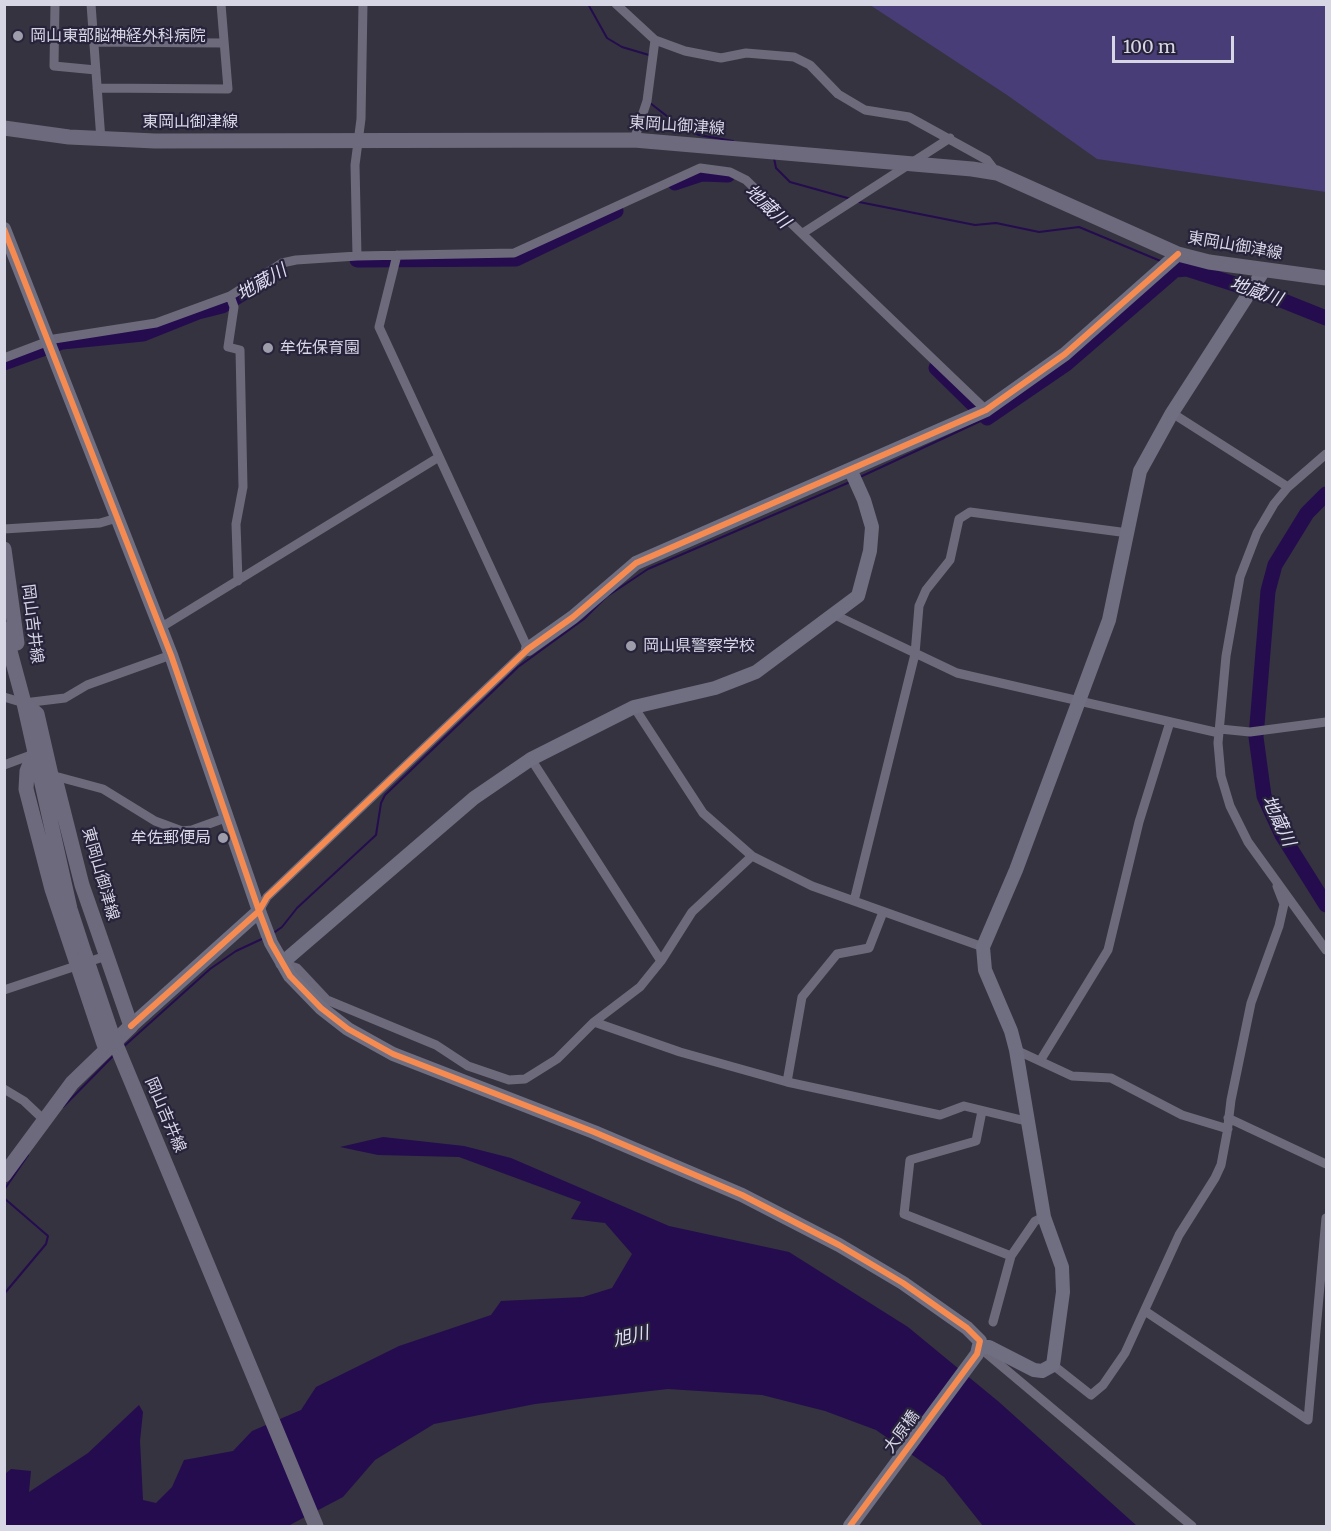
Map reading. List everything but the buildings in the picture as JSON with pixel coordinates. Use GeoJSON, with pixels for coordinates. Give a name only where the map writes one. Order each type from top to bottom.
{"type":"FeatureCollection","features":[{"type":"Feature","properties":{"kind":"main road","name":"東岡山御津線"},"geometry":{"type":"LineString","coordinates":[[4,129],[101,140],[634,140],[997,173],[1178,254],[1264,270],[1326,278]]}},
{"type":"Feature","properties":{"kind":"main road","name":"岡山吉井線"},"geometry":{"type":"LineString","coordinates":[[4,549],[24,703],[34,754],[45,776],[81,961],[316,1527]]}},
{"type":"Feature","properties":{"kind":"main road","name":"岡山吉井線"},"geometry":{"type":"LineString","coordinates":[[4,629],[24,703]]}},
{"type":"Feature","properties":{"kind":"main road","name":"東岡山御津線"},"geometry":{"type":"LineString","coordinates":[[24,703],[37,714],[45,776],[57,786],[82,885],[131,1026]]}},
{"type":"Feature","properties":{"kind":"main road"},"geometry":{"type":"LineString","coordinates":[[34,754],[27,771],[26,789],[52,889],[81,961],[106,1050]]}},
{"type":"Feature","properties":{"kind":"main road"},"geometry":{"type":"LineString","coordinates":[[4,1175],[43,1119],[72,1083],[131,1026]]}},
{"type":"Feature","properties":{"kind":"street"},"geometry":{"type":"LineString","coordinates":[[55,4],[54,66],[96,70]]}},
{"type":"Feature","properties":{"kind":"street"},"geometry":{"type":"LineString","coordinates":[[91,4],[101,140]]}},
{"type":"Feature","properties":{"kind":"street"},"geometry":{"type":"LineString","coordinates":[[97,88],[228,89],[222,43],[221,4]]}},
{"type":"Feature","properties":{"kind":"street"},"geometry":{"type":"LineString","coordinates":[[357,256],[355,165],[361,119],[363,4]]}},
{"type":"Feature","properties":{"kind":"street"},"geometry":{"type":"LineString","coordinates":[[616,4],[656,40],[685,51],[721,58],[747,53],[794,57],[810,65],[838,94],[865,110],[909,117],[987,160],[997,173]]}},
{"type":"Feature","properties":{"kind":"street"},"geometry":{"type":"LineString","coordinates":[[634,140],[647,101],[656,40]]}},
{"type":"Feature","properties":{"kind":"street"},"geometry":{"type":"LineString","coordinates":[[94,42],[222,43]]}},
{"type":"Feature","properties":{"kind":"street"},"geometry":{"type":"LineString","coordinates":[[803,233],[950,138]]}},
{"type":"Feature","properties":{"kind":"street"},"geometry":{"type":"LineString","coordinates":[[4,358],[50,348],[99,331],[156,323],[230,296],[282,263],[357,256],[514,253],[700,168],[729,172],[746,180],[986,410]]}},
{"type":"Feature","properties":{"kind":"street"},"geometry":{"type":"LineString","coordinates":[[4,228],[171,655],[271,943],[290,976],[321,1008],[348,1029],[393,1054],[573,1124],[742,1195],[839,1245],[903,1283],[967,1328],[980,1341],[978,1351]]}},
{"type":"Feature","properties":{"kind":"street"},"geometry":{"type":"LineString","coordinates":[[131,1026],[261,916],[267,897],[528,649],[573,618],[636,563],[851,471],[986,410],[1065,354],[1178,254]]}},
{"type":"Feature","properties":{"kind":"street"},"geometry":{"type":"LineString","coordinates":[[397,255],[378,327],[528,649]]}},
{"type":"Feature","properties":{"kind":"street"},"geometry":{"type":"LineString","coordinates":[[1053,1365],[1063,1283],[1062,1267],[1044,1217],[1026,1121],[1016,1050],[1011,1031],[986,970],[982,947],[1016,870],[1109,620],[1140,471],[1172,412],[1264,270]]}},
{"type":"Feature","properties":{"kind":"street"},"geometry":{"type":"LineString","coordinates":[[230,296],[234,307],[228,347],[240,350],[243,487],[236,524],[238,581]]}},
{"type":"Feature","properties":{"kind":"street"},"geometry":{"type":"LineString","coordinates":[[1172,412],[1288,487]]}},
{"type":"Feature","properties":{"kind":"street"},"geometry":{"type":"LineString","coordinates":[[1326,454],[1288,487],[1274,504],[1257,533],[1240,577],[1226,656],[1219,731],[1221,776],[1230,806],[1248,842],[1277,886],[1326,950]]}},
{"type":"Feature","properties":{"kind":"street"},"geometry":{"type":"LineString","coordinates":[[160,628],[439,457]]}},
{"type":"Feature","properties":{"kind":"street"},"geometry":{"type":"LineString","coordinates":[[282,963],[474,798],[531,759],[634,707],[715,688],[756,672],[858,596],[870,551],[872,527],[864,500],[851,471]]}},
{"type":"Feature","properties":{"kind":"street"},"geometry":{"type":"LineString","coordinates":[[854,901],[915,654],[919,606],[926,590],[950,560],[959,519],[970,512],[1128,533]]}},
{"type":"Feature","properties":{"kind":"street"},"geometry":{"type":"LineString","coordinates":[[4,530],[100,523],[117,518]]}},
{"type":"Feature","properties":{"kind":"street"},"geometry":{"type":"LineString","coordinates":[[834,615],[957,673],[1080,703],[1219,731],[1250,732],[1326,722]]}},
{"type":"Feature","properties":{"kind":"street"},"geometry":{"type":"LineString","coordinates":[[4,697],[24,703],[65,698],[87,685],[171,655]]}},
{"type":"Feature","properties":{"kind":"street"},"geometry":{"type":"LineString","coordinates":[[634,707],[703,813],[752,856],[812,886],[982,947]]}},
{"type":"Feature","properties":{"kind":"street"},"geometry":{"type":"LineString","coordinates":[[1040,1061],[1108,950],[1139,822],[1170,722]]}},
{"type":"Feature","properties":{"kind":"street"},"geometry":{"type":"LineString","coordinates":[[4,765],[34,754]]}},
{"type":"Feature","properties":{"kind":"street"},"geometry":{"type":"LineString","coordinates":[[531,759],[661,961]]}},
{"type":"Feature","properties":{"kind":"street"},"geometry":{"type":"LineString","coordinates":[[45,776],[103,789],[155,821],[182,831],[192,830],[228,817]]}},
{"type":"Feature","properties":{"kind":"street"},"geometry":{"type":"LineString","coordinates":[[282,963],[297,968],[327,1000],[436,1045],[468,1066],[509,1080],[525,1080],[557,1059],[594,1022],[640,987],[661,961],[692,912],[752,856]]}},
{"type":"Feature","properties":{"kind":"street"},"geometry":{"type":"LineString","coordinates":[[1053,1365],[1091,1395],[1102,1384],[1125,1353],[1179,1235],[1215,1178],[1221,1165],[1251,1003],[1280,926],[1284,904],[1277,886]]}},
{"type":"Feature","properties":{"kind":"street"},"geometry":{"type":"LineString","coordinates":[[787,1082],[802,997],[837,954],[869,948],[883,912]]}},
{"type":"Feature","properties":{"kind":"street"},"geometry":{"type":"LineString","coordinates":[[4,990],[81,961],[106,956]]}},
{"type":"Feature","properties":{"kind":"street"},"geometry":{"type":"LineString","coordinates":[[594,1022],[680,1052],[787,1082],[940,1115],[964,1106],[1026,1121]]}},
{"type":"Feature","properties":{"kind":"street"},"geometry":{"type":"LineString","coordinates":[[1016,1050],[1072,1076],[1111,1078],[1182,1115],[1228,1129]]}},
{"type":"Feature","properties":{"kind":"street"},"geometry":{"type":"LineString","coordinates":[[4,1089],[24,1101],[43,1119]]}},
{"type":"Feature","properties":{"kind":"street"},"geometry":{"type":"LineString","coordinates":[[982,1111],[976,1141],[910,1160],[904,1214],[1011,1256]]}},
{"type":"Feature","properties":{"kind":"street"},"geometry":{"type":"LineString","coordinates":[[1228,1118],[1326,1164]]}},
{"type":"Feature","properties":{"kind":"street"},"geometry":{"type":"LineString","coordinates":[[993,1322],[1011,1256],[1035,1221],[1044,1217]]}},
{"type":"Feature","properties":{"kind":"street"},"geometry":{"type":"LineString","coordinates":[[1145,1311],[1308,1420],[1326,1218]]}},
{"type":"Feature","properties":{"kind":"street"},"geometry":{"type":"LineString","coordinates":[[978,1351],[989,1347],[1034,1370],[1042,1371],[1053,1365]]}},
{"type":"Feature","properties":{"kind":"street"},"geometry":{"type":"LineString","coordinates":[[978,1351],[1192,1527]]}},
{"type":"Feature","properties":{"kind":"street","name":"大原橋"},"geometry":{"type":"LineString","coordinates":[[850,1527],[978,1351]]}},
{"type":"Feature","properties":{"kind":"shaded area"},"geometry":{"type":"Polygon","coordinates":[[[870,5],[1326,5],[1326,192],[1097,159],[1007,95],[870,5]]]}},
{"type":"Feature","properties":{"kind":"water","name":"旭川"},"geometry":{"type":"Polygon","coordinates":[[[383,1137],[464,1146],[511,1158],[669,1226],[789,1252],[908,1327],[999,1402],[1137,1526],[983,1526],[944,1477],[876,1430],[825,1411],[762,1395],[668,1389],[535,1404],[434,1424],[375,1460],[343,1497],[288,1526],[5,1526],[5,1474],[11,1469],[31,1471],[29,1492],[88,1453],[139,1405],[143,1412],[140,1441],[143,1500],[156,1503],[172,1487],[184,1460],[233,1451],[252,1431],[301,1410],[316,1387],[399,1346],[491,1315],[501,1301],[583,1297],[612,1288],[632,1254],[605,1223],[571,1219],[581,1202],[459,1157],[378,1155],[340,1147],[383,1137]]]}},
{"type":"Feature","properties":{"kind":"waterway"},"geometry":{"type":"LineString","coordinates":[[588,4],[607,38],[622,47],[649,55]]}},
{"type":"Feature","properties":{"kind":"waterway"},"geometry":{"type":"LineString","coordinates":[[650,103],[681,127],[699,135],[733,141]]}},
{"type":"Feature","properties":{"kind":"waterway"},"geometry":{"type":"LineString","coordinates":[[774,158],[776,168],[790,182],[851,199]]}},
{"type":"Feature","properties":{"kind":"waterway","name":"地蔵川"},"geometry":{"type":"LineString","coordinates":[[675,183],[702,174],[728,175]]}},
{"type":"Feature","properties":{"kind":"waterway"},"geometry":{"type":"LineString","coordinates":[[859,202],[975,225],[996,223],[1039,232],[1079,227],[1163,262]]}},
{"type":"Feature","properties":{"kind":"waterway","name":"地蔵川"},"geometry":{"type":"LineString","coordinates":[[357,260],[516,259],[616,211]]}},
{"type":"Feature","properties":{"kind":"waterway","name":"地蔵川"},"geometry":{"type":"LineString","coordinates":[[1170,266],[1175,270]]}},
{"type":"Feature","properties":{"kind":"waterway","name":"地蔵川"},"geometry":{"type":"LineString","coordinates":[[936,368],[987,418],[1066,364],[1175,270],[1187,269],[1266,294],[1326,318]]}},
{"type":"Feature","properties":{"kind":"waterway","name":"地蔵川"},"geometry":{"type":"LineString","coordinates":[[4,363],[62,342],[143,334],[198,312],[222,306],[245,292]]}},
{"type":"Feature","properties":{"kind":"waterway"},"geometry":{"type":"LineString","coordinates":[[860,477],[987,418]]}},
{"type":"Feature","properties":{"kind":"waterway"},"geometry":{"type":"LineString","coordinates":[[272,934],[282,927],[297,908],[376,835],[381,803],[385,795],[518,667],[584,619],[606,597],[648,569],[850,482]]}},
{"type":"Feature","properties":{"kind":"waterway","name":"地蔵川"},"geometry":{"type":"LineString","coordinates":[[1326,494],[1307,513],[1275,565],[1268,591],[1256,737],[1264,796],[1282,835],[1326,905]]}},
{"type":"Feature","properties":{"kind":"waterway"},"geometry":{"type":"LineString","coordinates":[[122,1048],[210,969],[236,951],[264,938]]}},
{"type":"Feature","properties":{"kind":"waterway"},"geometry":{"type":"LineString","coordinates":[[63,1107],[114,1055]]}},
{"type":"Feature","properties":{"kind":"waterway"},"geometry":{"type":"LineString","coordinates":[[4,1190],[28,1155]]}},
{"type":"Feature","properties":{"kind":"waterway"},"geometry":{"type":"LineString","coordinates":[[4,1198],[48,1236],[46,1244],[4,1294]]}},
{"type":"Feature","properties":{"kind":"cycle path"},"geometry":{"type":"LineString","coordinates":[[4,229],[171,655],[271,943],[290,976],[321,1008],[348,1029],[393,1054],[594,1132],[742,1195],[839,1245],[903,1283],[967,1328],[980,1341],[977,1354],[850,1526]]}},
{"type":"Feature","properties":{"kind":"cycle path"},"geometry":{"type":"LineString","coordinates":[[131,1026],[259,911],[267,897],[528,649],[573,617],[636,563],[986,410],[1065,354],[1178,254]]}},
{"type":"Feature","properties":{"kind":"place","name":"岡山東部脳神経外科病院"},"geometry":{"type":"Point","coordinates":[18,36]}},
{"type":"Feature","properties":{"kind":"place","name":"牟佐保育園"},"geometry":{"type":"Point","coordinates":[268,348]}},
{"type":"Feature","properties":{"kind":"place","name":"岡山県警察学校"},"geometry":{"type":"Point","coordinates":[631,646]}},
{"type":"Feature","properties":{"kind":"place","name":"牟佐郵便局"},"geometry":{"type":"Point","coordinates":[223,838]}}]}
